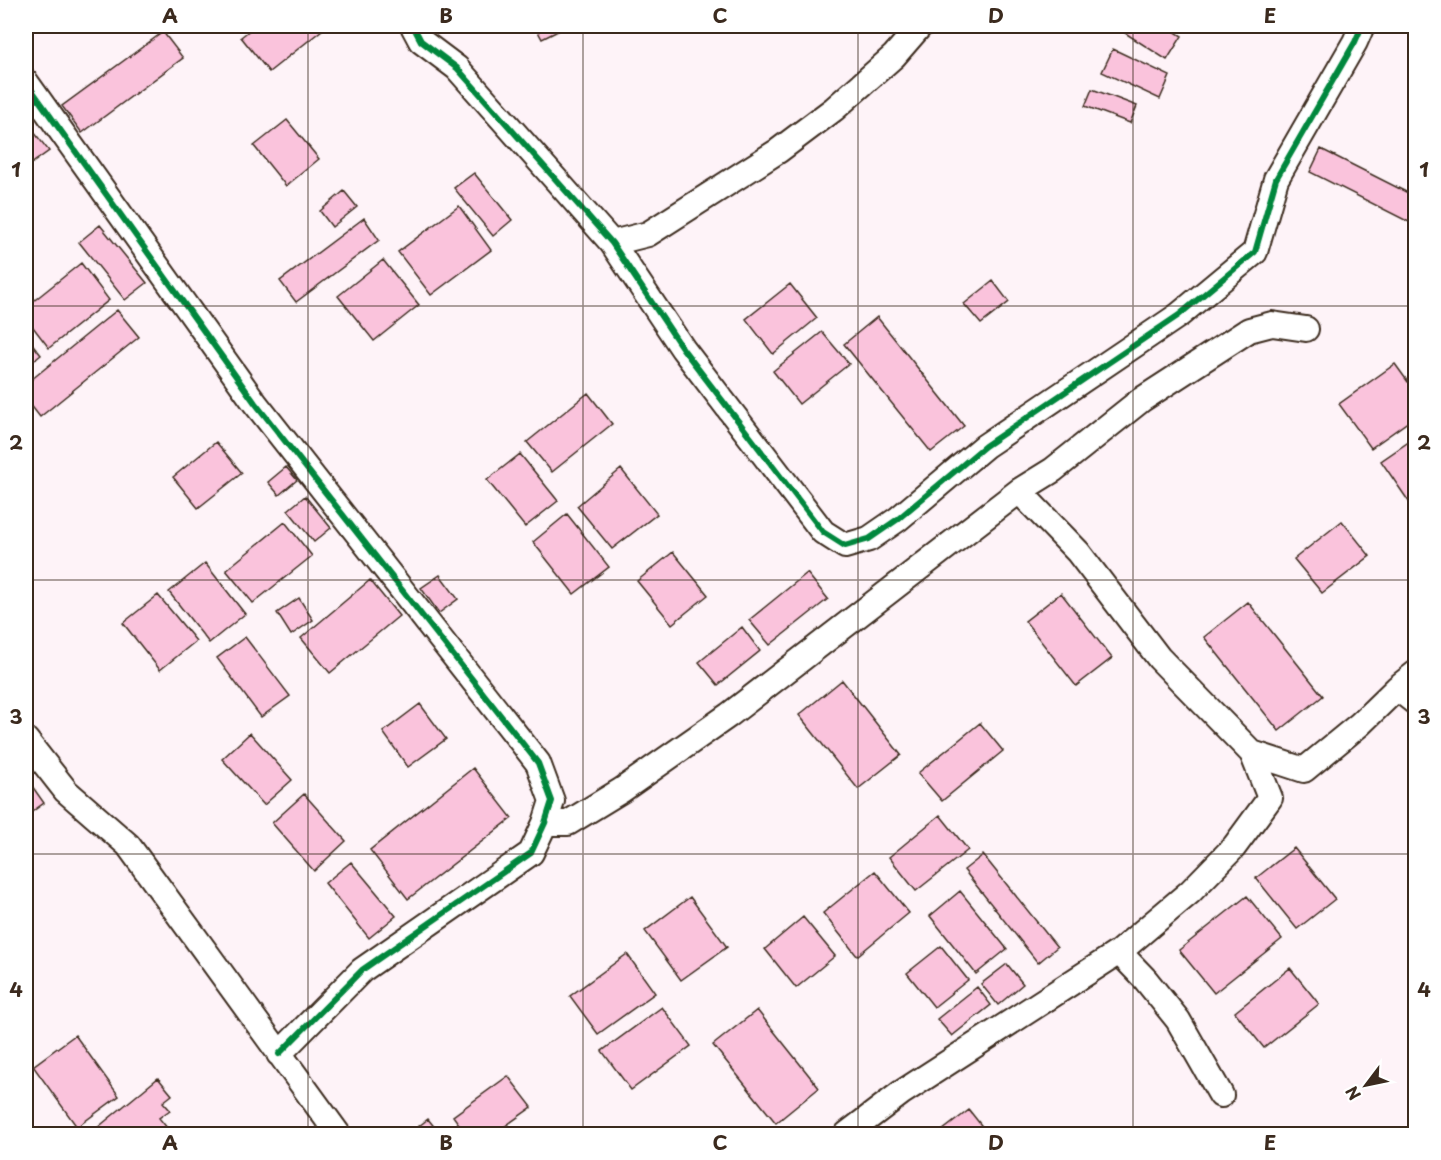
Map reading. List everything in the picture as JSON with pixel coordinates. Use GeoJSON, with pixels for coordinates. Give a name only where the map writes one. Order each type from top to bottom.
{"type":"FeatureCollection","features":[{"type":"Feature","properties":{"kind":"street"},"geometry":{"type":"LineString","coordinates":[[413,26],[422,41],[457,68],[612,243],[683,349],[823,532],[845,546],[869,539],[994,440],[1179,315],[1255,252],[1276,179],[1362,26]]}},
{"type":"Feature","properties":{"kind":"street"},"geometry":{"type":"LineString","coordinates":[[612,243],[648,234],[778,151],[851,94],[894,56],[920,26]]}},
{"type":"Feature","properties":{"kind":"street"},"geometry":{"type":"LineString","coordinates":[[26,82],[255,403],[538,763],[552,801],[531,853],[362,970],[279,1054]]}},
{"type":"Feature","properties":{"kind":"street"},"geometry":{"type":"LineString","coordinates":[[545,823],[568,823],[622,790],[729,715],[1019,490],[1053,470],[1141,400],[1249,330],[1272,324],[1306,329]]}},
{"type":"Feature","properties":{"kind":"street"},"geometry":{"type":"LineString","coordinates":[[1019,490],[1078,552],[1159,658],[1252,753],[1270,798]]}},
{"type":"Feature","properties":{"kind":"street"},"geometry":{"type":"LineString","coordinates":[[847,1134],[920,1081],[1119,952],[1167,913],[1234,847],[1270,798],[1360,724],[1409,688]]}},
{"type":"Feature","properties":{"kind":"street"},"geometry":{"type":"LineString","coordinates":[[26,740],[66,791],[128,844],[338,1134]]}},
{"type":"Feature","properties":{"kind":"street"},"geometry":{"type":"LineString","coordinates":[[1252,753],[1304,770]]}},
{"type":"Feature","properties":{"kind":"street"},"geometry":{"type":"LineString","coordinates":[[1119,952],[1145,979],[1178,1020],[1221,1095]]}},
{"type":"Feature","properties":{"kind":"building"},"geometry":{"type":"Polygon","coordinates":[[[255,26],[327,26],[269,72],[241,37],[255,26]]]}},
{"type":"Feature","properties":{"kind":"building"},"geometry":{"type":"Polygon","coordinates":[[[535,26],[568,26],[542,39],[535,26]]]}},
{"type":"Feature","properties":{"kind":"building"},"geometry":{"type":"Polygon","coordinates":[[[1126,26],[1166,26],[1182,36],[1167,60],[1122,31],[1126,26]]]}},
{"type":"Feature","properties":{"kind":"building"},"geometry":{"type":"Polygon","coordinates":[[[163,32],[183,58],[82,133],[62,106],[163,32]]]}},
{"type":"Feature","properties":{"kind":"building"},"geometry":{"type":"Polygon","coordinates":[[[1113,49],[1170,76],[1160,99],[1102,72],[1113,49]]]}},
{"type":"Feature","properties":{"kind":"building"},"geometry":{"type":"Polygon","coordinates":[[[1092,89],[1137,106],[1130,123],[1085,106],[1092,89]]]}},
{"type":"Feature","properties":{"kind":"building"},"geometry":{"type":"Polygon","coordinates":[[[287,120],[319,159],[286,186],[254,146],[287,120]]]}},
{"type":"Feature","properties":{"kind":"building"},"geometry":{"type":"Polygon","coordinates":[[[26,122],[49,151],[31,164],[26,157],[26,122]]]}},
{"type":"Feature","properties":{"kind":"building"},"geometry":{"type":"Polygon","coordinates":[[[1321,149],[1416,197],[1416,208],[1409,222],[1310,172],[1321,149]]]}},
{"type":"Feature","properties":{"kind":"building"},"geometry":{"type":"Polygon","coordinates":[[[474,173],[512,220],[493,236],[454,188],[474,173]]]}},
{"type":"Feature","properties":{"kind":"building"},"geometry":{"type":"Polygon","coordinates":[[[344,191],[357,207],[332,227],[320,211],[344,191]]]}},
{"type":"Feature","properties":{"kind":"building"},"geometry":{"type":"Polygon","coordinates":[[[459,206],[491,250],[431,295],[398,252],[459,206]]]}},
{"type":"Feature","properties":{"kind":"building"},"geometry":{"type":"Polygon","coordinates":[[[364,218],[379,240],[296,302],[280,281],[364,218]]]}},
{"type":"Feature","properties":{"kind":"building"},"geometry":{"type":"Polygon","coordinates":[[[100,225],[147,283],[125,300],[79,242],[100,225]]]}},
{"type":"Feature","properties":{"kind":"building"},"geometry":{"type":"Polygon","coordinates":[[[383,260],[419,305],[374,341],[338,296],[383,260]]]}},
{"type":"Feature","properties":{"kind":"building"},"geometry":{"type":"Polygon","coordinates":[[[81,263],[109,300],[49,348],[26,318],[26,307],[81,263]]]}},
{"type":"Feature","properties":{"kind":"building"},"geometry":{"type":"Polygon","coordinates":[[[993,281],[1009,302],[981,324],[964,304],[993,281]]]}},
{"type":"Feature","properties":{"kind":"building"},"geometry":{"type":"Polygon","coordinates":[[[790,284],[817,318],[773,354],[746,319],[790,284]]]}},
{"type":"Feature","properties":{"kind":"building"},"geometry":{"type":"Polygon","coordinates":[[[117,310],[139,337],[40,417],[26,399],[26,384],[117,310]]]}},
{"type":"Feature","properties":{"kind":"building"},"geometry":{"type":"Polygon","coordinates":[[[877,317],[964,426],[931,452],[844,344],[877,317]]]}},
{"type":"Feature","properties":{"kind":"building"},"geometry":{"type":"Polygon","coordinates":[[[822,332],[849,364],[799,404],[773,371],[822,332]]]}},
{"type":"Feature","properties":{"kind":"building"},"geometry":{"type":"Polygon","coordinates":[[[26,336],[41,355],[26,367],[26,336]]]}},
{"type":"Feature","properties":{"kind":"building"},"geometry":{"type":"Polygon","coordinates":[[[1395,364],[1416,393],[1416,416],[1371,448],[1339,404],[1395,364]]]}},
{"type":"Feature","properties":{"kind":"building"},"geometry":{"type":"Polygon","coordinates":[[[588,393],[612,424],[552,472],[527,442],[588,393]]]}},
{"type":"Feature","properties":{"kind":"building"},"geometry":{"type":"Polygon","coordinates":[[[1413,439],[1416,443],[1416,512],[1381,461],[1413,439]]]}},
{"type":"Feature","properties":{"kind":"building"},"geometry":{"type":"Polygon","coordinates":[[[216,442],[242,473],[198,508],[173,477],[216,442]]]}},
{"type":"Feature","properties":{"kind":"building"},"geometry":{"type":"Polygon","coordinates":[[[520,454],[558,501],[525,527],[487,480],[520,454]]]}},
{"type":"Feature","properties":{"kind":"building"},"geometry":{"type":"Polygon","coordinates":[[[286,467],[297,480],[279,495],[268,482],[286,467]]]}},
{"type":"Feature","properties":{"kind":"building"},"geometry":{"type":"Polygon","coordinates":[[[621,469],[657,514],[612,549],[577,506],[621,469]]]}},
{"type":"Feature","properties":{"kind":"building"},"geometry":{"type":"Polygon","coordinates":[[[305,496],[331,528],[314,542],[288,510],[305,496]]]}},
{"type":"Feature","properties":{"kind":"building"},"geometry":{"type":"Polygon","coordinates":[[[567,514],[609,567],[574,594],[533,542],[567,514]]]}},
{"type":"Feature","properties":{"kind":"building"},"geometry":{"type":"Polygon","coordinates":[[[1342,521],[1370,556],[1322,593],[1294,559],[1342,521]]]}},
{"type":"Feature","properties":{"kind":"building"},"geometry":{"type":"Polygon","coordinates":[[[285,522],[312,556],[253,603],[226,570],[285,522]]]}},
{"type":"Feature","properties":{"kind":"building"},"geometry":{"type":"Polygon","coordinates":[[[673,552],[708,595],[672,624],[637,581],[673,552]]]}},
{"type":"Feature","properties":{"kind":"building"},"geometry":{"type":"Polygon","coordinates":[[[205,563],[245,614],[209,643],[169,592],[205,563]]]}},
{"type":"Feature","properties":{"kind":"building"},"geometry":{"type":"Polygon","coordinates":[[[807,573],[828,599],[770,645],[749,620],[807,573]]]}},
{"type":"Feature","properties":{"kind":"building"},"geometry":{"type":"Polygon","coordinates":[[[440,575],[458,599],[439,613],[421,588],[440,575]]]}},
{"type":"Feature","properties":{"kind":"building"},"geometry":{"type":"Polygon","coordinates":[[[370,580],[399,616],[330,673],[301,638],[370,580]]]}},
{"type":"Feature","properties":{"kind":"building"},"geometry":{"type":"Polygon","coordinates":[[[1061,593],[1112,658],[1076,686],[1025,621],[1061,593]]]}},
{"type":"Feature","properties":{"kind":"building"},"geometry":{"type":"Polygon","coordinates":[[[158,595],[196,641],[160,670],[123,623],[158,595]]]}},
{"type":"Feature","properties":{"kind":"building"},"geometry":{"type":"Polygon","coordinates":[[[299,598],[313,620],[291,635],[277,613],[299,598]]]}},
{"type":"Feature","properties":{"kind":"building"},"geometry":{"type":"Polygon","coordinates":[[[1248,602],[1323,696],[1279,731],[1204,637],[1248,602]]]}},
{"type":"Feature","properties":{"kind":"building"},"geometry":{"type":"Polygon","coordinates":[[[742,627],[760,651],[718,685],[699,662],[742,627]]]}},
{"type":"Feature","properties":{"kind":"building"},"geometry":{"type":"Polygon","coordinates":[[[245,637],[290,696],[261,717],[217,658],[245,637]]]}},
{"type":"Feature","properties":{"kind":"building"},"geometry":{"type":"Polygon","coordinates":[[[842,680],[901,755],[858,789],[799,715],[842,680]]]}},
{"type":"Feature","properties":{"kind":"building"},"geometry":{"type":"Polygon","coordinates":[[[420,704],[446,739],[408,767],[383,732],[420,704]]]}},
{"type":"Feature","properties":{"kind":"building"},"geometry":{"type":"Polygon","coordinates":[[[980,723],[1003,751],[942,801],[918,773],[980,723]]]}},
{"type":"Feature","properties":{"kind":"building"},"geometry":{"type":"Polygon","coordinates":[[[250,733],[292,780],[264,805],[222,759],[250,733]]]}},
{"type":"Feature","properties":{"kind":"building"},"geometry":{"type":"Polygon","coordinates":[[[473,768],[512,818],[408,899],[370,850],[473,768]]]}},
{"type":"Feature","properties":{"kind":"building"},"geometry":{"type":"Polygon","coordinates":[[[26,780],[44,803],[26,816],[26,780]]]}},
{"type":"Feature","properties":{"kind":"building"},"geometry":{"type":"Polygon","coordinates":[[[304,794],[346,841],[314,871],[272,823],[304,794]]]}},
{"type":"Feature","properties":{"kind":"building"},"geometry":{"type":"Polygon","coordinates":[[[940,815],[968,850],[916,891],[889,857],[940,815]]]}},
{"type":"Feature","properties":{"kind":"building"},"geometry":{"type":"Polygon","coordinates":[[[1294,848],[1335,899],[1297,929],[1256,878],[1294,848]]]}},
{"type":"Feature","properties":{"kind":"building"},"geometry":{"type":"Polygon","coordinates":[[[983,855],[1057,947],[1038,963],[964,870],[983,855]]]}},
{"type":"Feature","properties":{"kind":"building"},"geometry":{"type":"Polygon","coordinates":[[[351,862],[396,916],[369,938],[325,883],[351,862]]]}},
{"type":"Feature","properties":{"kind":"building"},"geometry":{"type":"Polygon","coordinates":[[[875,871],[909,913],[857,956],[823,913],[875,871]]]}},
{"type":"Feature","properties":{"kind":"building"},"geometry":{"type":"Polygon","coordinates":[[[960,891],[1007,949],[976,974],[930,916],[960,891]]]}},
{"type":"Feature","properties":{"kind":"building"},"geometry":{"type":"Polygon","coordinates":[[[1247,896],[1282,939],[1214,993],[1179,950],[1247,896]]]}},
{"type":"Feature","properties":{"kind":"building"},"geometry":{"type":"Polygon","coordinates":[[[690,897],[727,947],[681,980],[645,931],[690,897]]]}},
{"type":"Feature","properties":{"kind":"building"},"geometry":{"type":"Polygon","coordinates":[[[803,917],[835,956],[796,988],[765,949],[803,917]]]}},
{"type":"Feature","properties":{"kind":"building"},"geometry":{"type":"Polygon","coordinates":[[[941,946],[968,980],[934,1007],[907,973],[941,946]]]}},
{"type":"Feature","properties":{"kind":"building"},"geometry":{"type":"Polygon","coordinates":[[[627,954],[655,993],[598,1034],[570,996],[627,954]]]}},
{"type":"Feature","properties":{"kind":"building"},"geometry":{"type":"Polygon","coordinates":[[[1007,964],[1023,984],[998,1005],[981,984],[1007,964]]]}},
{"type":"Feature","properties":{"kind":"building"},"geometry":{"type":"Polygon","coordinates":[[[1290,968],[1319,1004],[1264,1048],[1235,1012],[1290,968]]]}},
{"type":"Feature","properties":{"kind":"building"},"geometry":{"type":"Polygon","coordinates":[[[977,987],[991,1005],[952,1036],[937,1019],[977,987]]]}},
{"type":"Feature","properties":{"kind":"building"},"geometry":{"type":"Polygon","coordinates":[[[662,1007],[691,1046],[631,1090],[602,1051],[662,1007]]]}},
{"type":"Feature","properties":{"kind":"building"},"geometry":{"type":"Polygon","coordinates":[[[757,1010],[819,1088],[776,1123],[713,1045],[757,1010]]]}},
{"type":"Feature","properties":{"kind":"building"},"geometry":{"type":"Polygon","coordinates":[[[75,1035],[119,1096],[77,1127],[33,1066],[75,1035]]]}},
{"type":"Feature","properties":{"kind":"building"},"geometry":{"type":"Polygon","coordinates":[[[508,1076],[532,1107],[494,1134],[466,1134],[453,1116],[508,1076]]]}},
{"type":"Feature","properties":{"kind":"building"},"geometry":{"type":"Polygon","coordinates":[[[158,1078],[172,1095],[163,1102],[170,1110],[159,1118],[172,1134],[91,1133],[158,1078]]]}},
{"type":"Feature","properties":{"kind":"building"},"geometry":{"type":"Polygon","coordinates":[[[969,1110],[988,1134],[938,1134],[969,1110]]]}},
{"type":"Feature","properties":{"kind":"building"},"geometry":{"type":"Polygon","coordinates":[[[428,1119],[440,1134],[409,1134],[428,1119]]]}},
{"type":"Feature","properties":{"kind":"cycle path"},"geometry":{"type":"LineString","coordinates":[[413,26],[421,41],[457,68],[612,243],[683,349],[823,532],[845,546],[869,539],[898,519],[985,446],[1179,315],[1255,252],[1276,179],[1362,26]]}},
{"type":"Feature","properties":{"kind":"cycle path"},"geometry":{"type":"LineString","coordinates":[[26,82],[255,403],[538,763],[552,801],[531,853],[362,970],[279,1054]]}}]}
